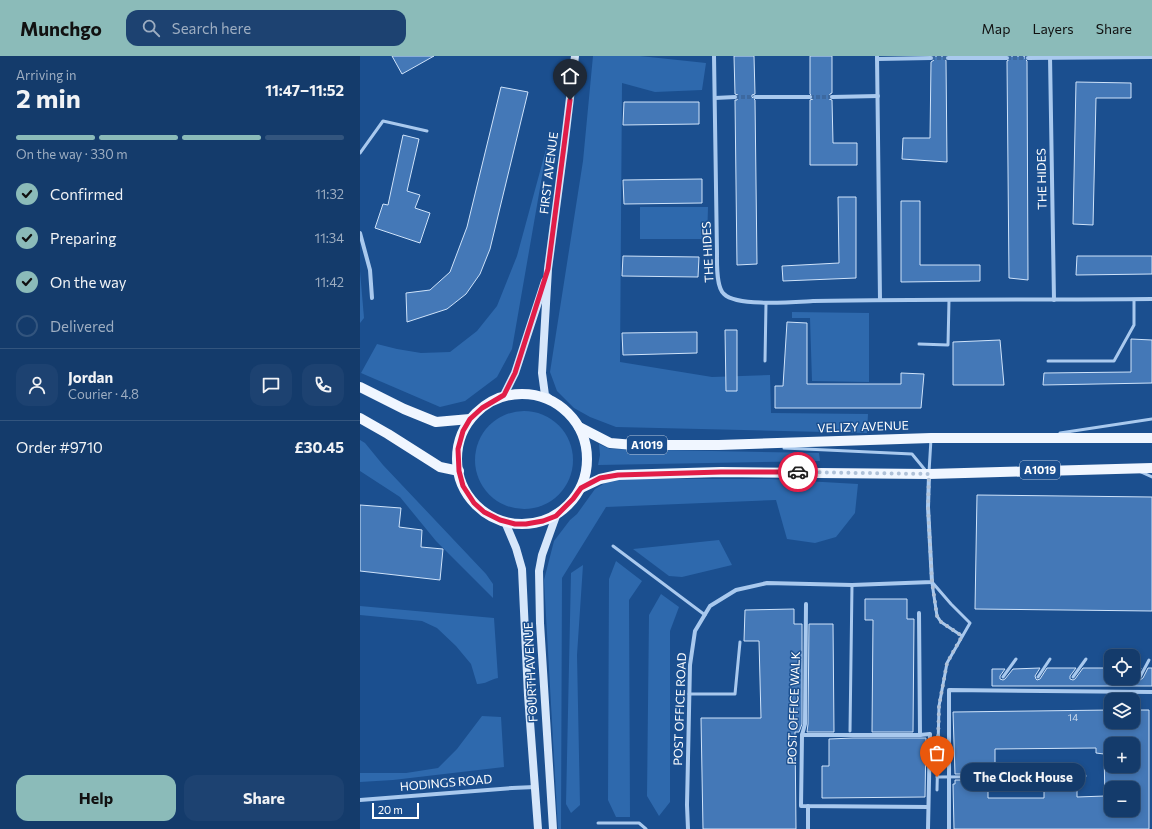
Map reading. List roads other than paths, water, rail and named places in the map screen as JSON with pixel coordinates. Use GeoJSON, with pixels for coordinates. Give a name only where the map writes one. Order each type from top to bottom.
{"type":"FeatureCollection","features":[{"type":"Feature","properties":{"kind":"main road"},"geometry":{"type":"LineString","coordinates":[[360,386],[404,409],[436,422],[470,419]]}},
{"type":"Feature","properties":{"kind":"main road"},"geometry":{"type":"LineString","coordinates":[[522,394],[541,396],[556,404],[569,414],[579,428],[585,443],[587,462],[581,488],[573,499],[556,516],[543,521],[515,524],[500,520],[484,512],[474,503],[463,486],[459,471],[458,449],[463,431],[470,419],[482,408],[504,395],[522,394]]}},
{"type":"Feature","properties":{"kind":"main road"},"geometry":{"type":"LineString","coordinates":[[360,418],[440,467],[459,471]]}},
{"type":"Feature","properties":{"kind":"main road","name":"VELIZY AVENUE"},"geometry":{"type":"LineString","coordinates":[[579,428],[610,444],[634,445],[719,445],[931,438],[1152,438]]}},
{"type":"Feature","properties":{"kind":"main road","name":"A1019"},"geometry":{"type":"LineString","coordinates":[[581,488],[600,478],[618,475],[721,472],[929,474],[1152,468]]}},
{"type":"Feature","properties":{"kind":"street","name":"FIRST AVENUE"},"geometry":{"type":"LineString","coordinates":[[556,404],[545,395],[542,373],[548,269],[575,56]]}},
{"type":"Feature","properties":{"kind":"street","name":"THE HIDES"},"geometry":{"type":"LineString","coordinates":[[714,56],[718,284],[723,294],[735,300],[766,303],[880,300],[1152,299]]}},
{"type":"Feature","properties":{"kind":"street","name":"THE HIDES"},"geometry":{"type":"LineString","coordinates":[[1050,57],[1054,300]]}},
{"type":"Feature","properties":{"kind":"street"},"geometry":{"type":"LineString","coordinates":[[1028,58],[1152,57]]}},
{"type":"Feature","properties":{"kind":"street"},"geometry":{"type":"LineString","coordinates":[[880,300],[877,58],[930,58]]}},
{"type":"Feature","properties":{"kind":"street"},"geometry":{"type":"LineString","coordinates":[[948,58],[1007,58]]}},
{"type":"Feature","properties":{"kind":"street"},"geometry":{"type":"LineString","coordinates":[[832,97],[878,96]]}},
{"type":"Feature","properties":{"kind":"street"},"geometry":{"type":"LineString","coordinates":[[715,98],[735,97]]}},
{"type":"Feature","properties":{"kind":"street"},"geometry":{"type":"LineString","coordinates":[[755,97],[810,97]]}},
{"type":"Feature","properties":{"kind":"street"},"geometry":{"type":"LineString","coordinates":[[360,232],[370,270],[372,298]]}},
{"type":"Feature","properties":{"kind":"street","name":"FIRST AVENUE"},"geometry":{"type":"LineString","coordinates":[[504,395],[517,367],[548,269]]}},
{"type":"Feature","properties":{"kind":"street"},"geometry":{"type":"LineString","coordinates":[[929,474],[928,507],[932,582]]}},
{"type":"Feature","properties":{"kind":"street","name":"FOURTH AVENUE"},"geometry":{"type":"LineString","coordinates":[[553,829],[540,623],[539,571],[542,555],[556,516]]}},
{"type":"Feature","properties":{"kind":"street","name":"FOURTH AVENUE"},"geometry":{"type":"LineString","coordinates":[[505,522],[516,548],[522,569],[528,695],[538,829]]}},
{"type":"Feature","properties":{"kind":"street","name":"POST OFFICE ROAD"},"geometry":{"type":"LineString","coordinates":[[688,829],[686,805],[690,665],[695,631],[710,606],[736,590],[767,583],[852,585],[932,582]]}},
{"type":"Feature","properties":{"kind":"street","name":"POST OFFICE WALK"},"geometry":{"type":"LineString","coordinates":[[806,604],[805,724],[802,735],[801,806],[808,806]]}},
{"type":"Feature","properties":{"kind":"street"},"geometry":{"type":"LineString","coordinates":[[919,613],[920,735]]}},
{"type":"Feature","properties":{"kind":"street"},"geometry":{"type":"LineString","coordinates":[[949,829],[949,690],[1152,692]]}},
{"type":"Feature","properties":{"kind":"street"},"geometry":{"type":"LineString","coordinates":[[802,735],[930,734],[928,829]]}},
{"type":"Feature","properties":{"kind":"street","name":"HODINGS ROAD"},"geometry":{"type":"LineString","coordinates":[[360,800],[512,788],[534,788]]}},
{"type":"Feature","properties":{"kind":"street"},"geometry":{"type":"LineString","coordinates":[[808,829],[808,806],[928,807]]}},
{"type":"Feature","properties":{"kind":"lane"},"geometry":{"type":"LineString","coordinates":[[360,153],[384,121],[427,131]]}},
{"type":"Feature","properties":{"kind":"lane"},"geometry":{"type":"LineString","coordinates":[[919,344],[948,346],[949,300]]}},
{"type":"Feature","properties":{"kind":"lane"},"geometry":{"type":"LineString","coordinates":[[1048,361],[1114,361],[1134,325],[1134,300]]}},
{"type":"Feature","properties":{"kind":"lane"},"geometry":{"type":"LineString","coordinates":[[765,361],[766,303]]}},
{"type":"Feature","properties":{"kind":"lane"},"geometry":{"type":"LineString","coordinates":[[1028,438],[1152,419]]}},
{"type":"Feature","properties":{"kind":"lane"},"geometry":{"type":"LineString","coordinates":[[929,474],[931,438]]}},
{"type":"Feature","properties":{"kind":"lane"},"geometry":{"type":"LineString","coordinates":[[719,445],[775,447]]}},
{"type":"Feature","properties":{"kind":"lane"},"geometry":{"type":"LineString","coordinates":[[782,448],[912,454],[929,474]]}},
{"type":"Feature","properties":{"kind":"lane"},"geometry":{"type":"LineString","coordinates":[[1132,468],[1152,477]]}},
{"type":"Feature","properties":{"kind":"lane"},"geometry":{"type":"LineString","coordinates":[[613,546],[705,615]]}},
{"type":"Feature","properties":{"kind":"lane"},"geometry":{"type":"LineString","coordinates":[[932,582],[970,623],[947,663],[939,706],[937,790]]}},
{"type":"Feature","properties":{"kind":"lane"},"geometry":{"type":"LineString","coordinates":[[932,582],[937,616],[941,622],[962,636]]}},
{"type":"Feature","properties":{"kind":"lane"},"geometry":{"type":"LineString","coordinates":[[850,732],[852,585]]}},
{"type":"Feature","properties":{"kind":"lane"},"geometry":{"type":"LineString","coordinates":[[689,694],[735,694],[740,642]]}},
{"type":"Feature","properties":{"kind":"lane"},"geometry":{"type":"LineString","coordinates":[[1003,677],[1016,659]]}},
{"type":"Feature","properties":{"kind":"lane"},"geometry":{"type":"LineString","coordinates":[[1038,677],[1050,659]]}},
{"type":"Feature","properties":{"kind":"lane"},"geometry":{"type":"LineString","coordinates":[[1073,677],[1086,659]]}},
{"type":"Feature","properties":{"kind":"lane"},"geometry":{"type":"LineString","coordinates":[[1140,677],[1149,660]]}},
{"type":"Feature","properties":{"kind":"lane"},"geometry":{"type":"LineString","coordinates":[[937,777],[1084,776]]}},
{"type":"Feature","properties":{"kind":"lane"},"geometry":{"type":"LineString","coordinates":[[598,823],[639,823],[646,829]]}},
{"type":"Feature","properties":{"kind":"tunnel"},"geometry":{"type":"LineString","coordinates":[[931,58],[948,58]]}},
{"type":"Feature","properties":{"kind":"tunnel"},"geometry":{"type":"LineString","coordinates":[[1007,58],[1028,58]]}},
{"type":"Feature","properties":{"kind":"tunnel"},"geometry":{"type":"LineString","coordinates":[[735,97],[755,97]]}},
{"type":"Feature","properties":{"kind":"tunnel"},"geometry":{"type":"LineString","coordinates":[[810,97],[832,97]]}},
{"type":"Feature","properties":{"kind":"place","name":"The Clock House"},"geometry":{"type":"Point","coordinates":[937,777]}}]}
